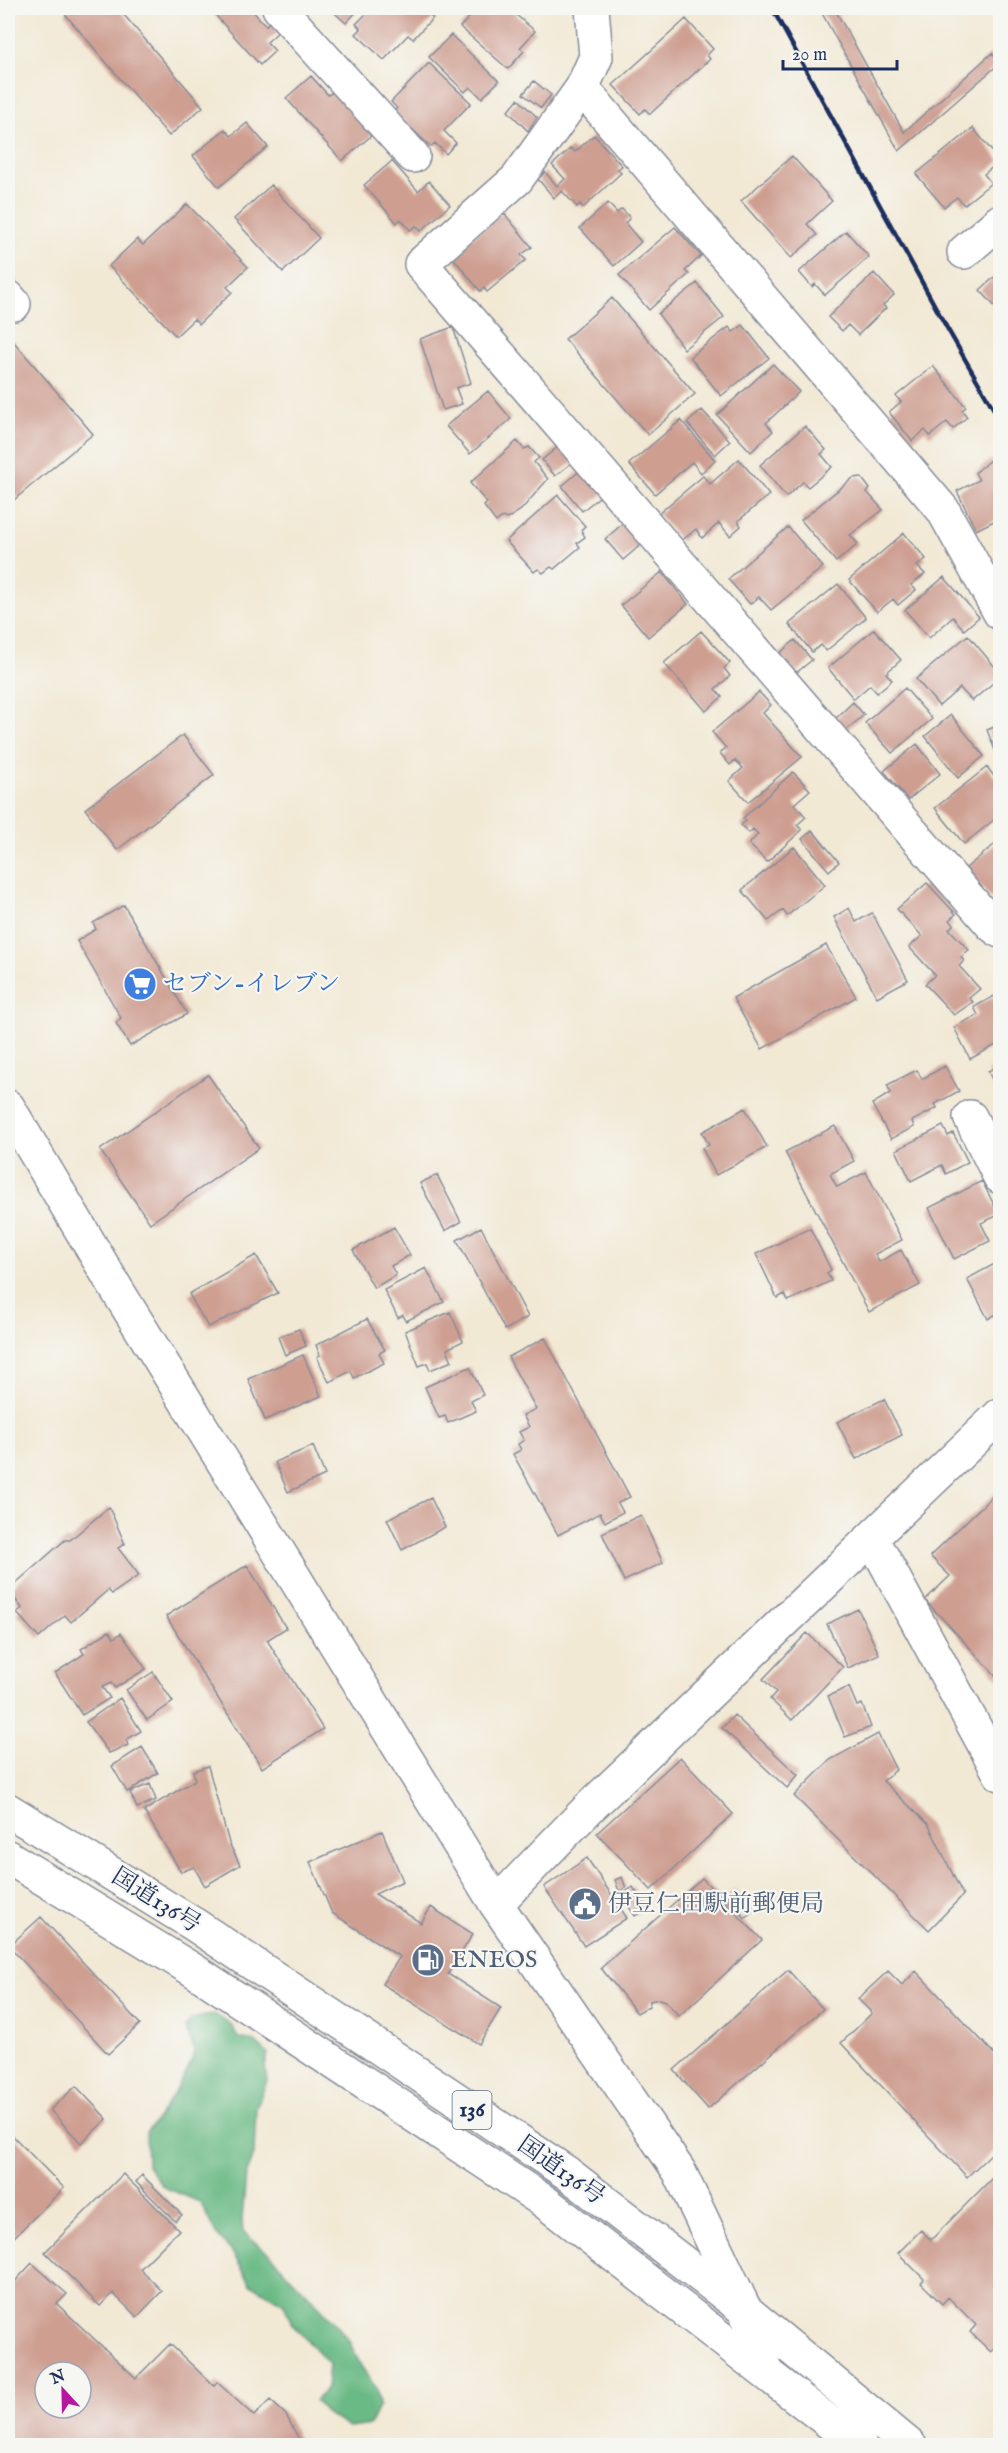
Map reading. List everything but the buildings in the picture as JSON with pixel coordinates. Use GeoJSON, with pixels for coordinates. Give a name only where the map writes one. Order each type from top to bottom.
{"type":"FeatureCollection","features":[{"type":"Feature","properties":{"kind":"main road"},"geometry":{"type":"LineString","coordinates":[[279,8],[412,156]]}},
{"type":"Feature","properties":{"kind":"main road"},"geometry":{"type":"LineString","coordinates":[[592,8],[596,57],[582,88],[517,178],[421,264],[976,907],[1000,931]]}},
{"type":"Feature","properties":{"kind":"main road"},"geometry":{"type":"LineString","coordinates":[[582,88],[943,510],[1000,613]]}},
{"type":"Feature","properties":{"kind":"main road"},"geometry":{"type":"LineString","coordinates":[[964,252],[1000,221]]}},
{"type":"Feature","properties":{"kind":"main road"},"geometry":{"type":"LineString","coordinates":[[8,1107],[114,1286],[496,1904],[679,2171],[745,2310],[765,2370]]}},
{"type":"Feature","properties":{"kind":"main road"},"geometry":{"type":"LineString","coordinates":[[970,1117],[1000,1177]]}},
{"type":"Feature","properties":{"kind":"main road"},"geometry":{"type":"LineString","coordinates":[[496,1904],[589,1808],[1000,1415]]}},
{"type":"Feature","properties":{"kind":"main road"},"geometry":{"type":"LineString","coordinates":[[870,1540],[884,1558],[1000,1774]]}},
{"type":"Feature","properties":{"kind":"main road","name":"国道136号"},"geometry":{"type":"LineString","coordinates":[[8,1810],[195,1925],[567,2173],[745,2310],[910,2445]]}},
{"type":"Feature","properties":{"kind":"main road","name":"国道136号"},"geometry":{"type":"LineString","coordinates":[[8,1857],[198,1973],[545,2202],[860,2445]]}},
{"type":"Feature","properties":{"kind":"green space"},"geometry":{"type":"Polygon","coordinates":[[[215,2014],[233,2027],[238,2038],[254,2041],[268,2054],[265,2066],[267,2081],[256,2108],[254,2155],[246,2175],[243,2232],[269,2254],[336,2324],[350,2343],[361,2366],[377,2390],[379,2405],[369,2425],[349,2428],[328,2415],[315,2401],[327,2388],[329,2364],[292,2324],[284,2304],[251,2284],[232,2252],[216,2234],[200,2202],[163,2187],[147,2165],[146,2132],[174,2093],[188,2068],[194,2051],[185,2029],[192,2019],[215,2014]]]}},
{"type":"Feature","properties":{"kind":"railway"},"geometry":{"type":"LineString","coordinates":[[772,8],[947,328],[1000,420]]}},
{"type":"Feature","properties":{"kind":"place","name":"セブン-イレブン"},"geometry":{"type":"Point","coordinates":[140,984]}},
{"type":"Feature","properties":{"kind":"place","name":"伊豆仁田駅前郵便局"},"geometry":{"type":"Point","coordinates":[585,1904]}},
{"type":"Feature","properties":{"kind":"place","name":"ENEOS"},"geometry":{"type":"Point","coordinates":[428,1960]}}]}
